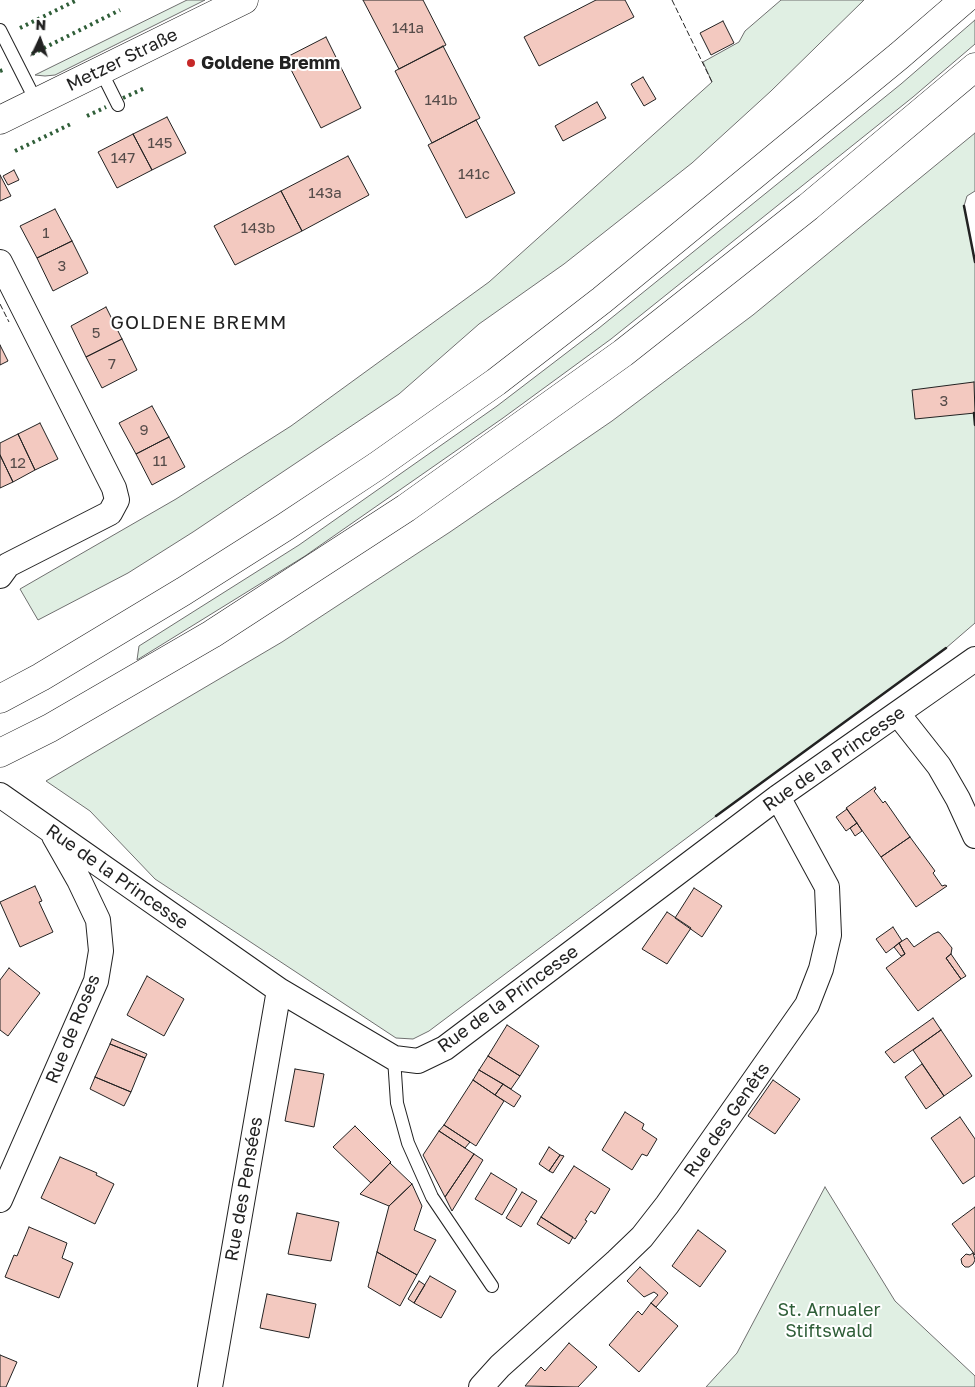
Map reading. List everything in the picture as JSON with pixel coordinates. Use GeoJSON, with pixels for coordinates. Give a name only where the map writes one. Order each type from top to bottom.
{"type":"FeatureCollection","features":[{"type":"Feature","properties":{"kind":"main road","name":"Metzer Straße"},"geometry":{"type":"LineString","coordinates":[[0,120],[244,0]]}},
{"type":"Feature","properties":{"kind":"main road"},"geometry":{"type":"LineString","coordinates":[[3,698],[151,611],[276,532],[377,466],[496,382],[617,287],[899,56],[964,0]]}},
{"type":"Feature","properties":{"kind":"main road"},"geometry":{"type":"LineString","coordinates":[[0,753],[50,728],[212,634],[398,514],[623,353],[808,207],[927,108],[971,79]]}},
{"type":"Feature","properties":{"kind":"street"},"geometry":{"type":"LineString","coordinates":[[0,262],[114,488],[117,500],[110,513],[8,565],[0,576]]}},
{"type":"Feature","properties":{"kind":"street","name":"Rue de la Princesse"},"geometry":{"type":"LineString","coordinates":[[0,795],[278,990],[394,1058],[418,1061],[445,1048],[778,797],[975,659]]}},
{"type":"Feature","properties":{"kind":"street"},"geometry":{"type":"LineString","coordinates":[[898,714],[939,766],[958,799],[975,836]]}},
{"type":"Feature","properties":{"kind":"street","name":"Rue des Genêts"},"geometry":{"type":"LineString","coordinates":[[481,1387],[500,1366],[617,1261],[642,1236],[667,1205],[808,1006],[822,969],[829,935],[827,887],[778,797]]}},
{"type":"Feature","properties":{"kind":"street","name":"Rue de Roses"},"geometry":{"type":"LineString","coordinates":[[0,1200],[96,981],[101,951],[98,920],[79,880],[51,830]]}},
{"type":"Feature","properties":{"kind":"street","name":"Rue des Pensées"},"geometry":{"type":"LineString","coordinates":[[210,1387],[278,990]]}},
{"type":"Feature","properties":{"kind":"lane"},"geometry":{"type":"LineString","coordinates":[[0,30],[37,102]]}},
{"type":"Feature","properties":{"kind":"lane"},"geometry":{"type":"LineString","coordinates":[[101,71],[118,106]]}},
{"type":"Feature","properties":{"kind":"lane"},"geometry":{"type":"LineString","coordinates":[[394,1058],[397,1103],[408,1142],[432,1197],[492,1286]]}},
{"type":"Feature","properties":{"kind":"green space"},"geometry":{"type":"Polygon","coordinates":[[[187,0],[205,0],[55,75],[35,75],[187,0]]]}},
{"type":"Feature","properties":{"kind":"green space"},"geometry":{"type":"Polygon","coordinates":[[[781,0],[864,0],[771,91],[692,163],[564,264],[479,324],[399,394],[193,532],[128,573],[38,620],[20,589],[176,499],[291,426],[489,282],[712,82],[703,62],[739,42],[745,31],[781,0]]]}},
{"type":"Feature","properties":{"kind":"green space"},"geometry":{"type":"Polygon","coordinates":[[[975,20],[975,44],[913,97],[611,339],[503,418],[305,556],[137,660],[139,646],[299,545],[497,406],[599,328],[901,84],[975,20]]]}},
{"type":"Feature","properties":{"kind":"green space"},"geometry":{"type":"Polygon","coordinates":[[[975,133],[975,191],[967,196],[964,206],[975,262],[975,623],[946,648],[716,816],[429,1031],[413,1039],[396,1038],[155,879],[90,811],[46,781],[282,642],[450,532],[612,421],[753,315],[975,133]]]}},
{"type":"Feature","properties":{"kind":"green space","name":"St. Arnualer Stiftswald"},"geometry":{"type":"Polygon","coordinates":[[[825,1187],[895,1301],[975,1376],[975,1387],[706,1387],[737,1353],[825,1187]]]}},
{"type":"Feature","properties":{"kind":"building"},"geometry":{"type":"Polygon","coordinates":[[[363,0],[423,0],[446,45],[399,69],[363,0]]]}},
{"type":"Feature","properties":{"kind":"building"},"geometry":{"type":"Polygon","coordinates":[[[596,0],[625,0],[634,17],[539,66],[524,37],[596,0]]]}},
{"type":"Feature","properties":{"kind":"building"},"geometry":{"type":"Polygon","coordinates":[[[723,21],[734,43],[711,55],[700,33],[723,21]]]}},
{"type":"Feature","properties":{"kind":"building"},"geometry":{"type":"Polygon","coordinates":[[[326,37],[361,108],[321,128],[285,58],[326,37]]]}},
{"type":"Feature","properties":{"kind":"building"},"geometry":{"type":"Polygon","coordinates":[[[443,46],[480,118],[432,143],[395,71],[443,46]]]}},
{"type":"Feature","properties":{"kind":"building"},"geometry":{"type":"Polygon","coordinates":[[[643,77],[656,99],[644,106],[631,84],[643,77]]]}},
{"type":"Feature","properties":{"kind":"building"},"geometry":{"type":"Polygon","coordinates":[[[597,102],[606,118],[563,141],[555,126],[597,102]]]}},
{"type":"Feature","properties":{"kind":"building"},"geometry":{"type":"Polygon","coordinates":[[[167,117],[186,153],[152,170],[133,134],[167,117]]]}},
{"type":"Feature","properties":{"kind":"building"},"geometry":{"type":"Polygon","coordinates":[[[476,120],[515,193],[466,218],[428,145],[476,120]]]}},
{"type":"Feature","properties":{"kind":"building"},"geometry":{"type":"Polygon","coordinates":[[[133,134],[152,170],[117,188],[98,152],[133,134]]]}},
{"type":"Feature","properties":{"kind":"building"},"geometry":{"type":"Polygon","coordinates":[[[348,156],[369,195],[302,231],[281,191],[348,156]]]}},
{"type":"Feature","properties":{"kind":"building"},"geometry":{"type":"Polygon","coordinates":[[[14,170],[19,180],[8,185],[3,176],[14,170]]]}},
{"type":"Feature","properties":{"kind":"building"},"geometry":{"type":"Polygon","coordinates":[[[0,175],[11,196],[0,201],[0,175]]]}},
{"type":"Feature","properties":{"kind":"building"},"geometry":{"type":"Polygon","coordinates":[[[281,191],[302,231],[235,265],[214,226],[281,191]]]}},
{"type":"Feature","properties":{"kind":"building"},"geometry":{"type":"Polygon","coordinates":[[[55,209],[72,241],[37,258],[20,226],[55,209]]]}},
{"type":"Feature","properties":{"kind":"building"},"geometry":{"type":"Polygon","coordinates":[[[72,241],[88,273],[53,291],[37,258],[72,241]]]}},
{"type":"Feature","properties":{"kind":"building"},"geometry":{"type":"Polygon","coordinates":[[[106,307],[122,339],[86,357],[71,326],[106,307]]]}},
{"type":"Feature","properties":{"kind":"building"},"geometry":{"type":"Polygon","coordinates":[[[122,339],[137,370],[102,388],[86,357],[122,339]]]}},
{"type":"Feature","properties":{"kind":"building"},"geometry":{"type":"Polygon","coordinates":[[[0,345],[8,361],[0,365],[0,345]]]}},
{"type":"Feature","properties":{"kind":"building"},"geometry":{"type":"Polygon","coordinates":[[[974,382],[975,413],[915,419],[912,390],[974,382]]]}},
{"type":"Feature","properties":{"kind":"building"},"geometry":{"type":"Polygon","coordinates":[[[152,406],[169,437],[136,454],[119,423],[152,406]]]}},
{"type":"Feature","properties":{"kind":"building"},"geometry":{"type":"Polygon","coordinates":[[[40,423],[58,459],[35,470],[18,434],[40,423]]]}},
{"type":"Feature","properties":{"kind":"building"},"geometry":{"type":"Polygon","coordinates":[[[18,434],[35,470],[13,482],[0,455],[0,443],[18,434]]]}},
{"type":"Feature","properties":{"kind":"building"},"geometry":{"type":"Polygon","coordinates":[[[169,437],[185,467],[152,485],[136,454],[169,437]]]}},
{"type":"Feature","properties":{"kind":"building"},"geometry":{"type":"Polygon","coordinates":[[[0,455],[13,482],[0,488],[0,455]]]}},
{"type":"Feature","properties":{"kind":"building"},"geometry":{"type":"Polygon","coordinates":[[[875,787],[874,791],[883,803],[885,801],[910,837],[881,857],[846,808],[875,787]]]}},
{"type":"Feature","properties":{"kind":"building"},"geometry":{"type":"Polygon","coordinates":[[[847,809],[857,823],[846,831],[836,817],[847,809]]]}},
{"type":"Feature","properties":{"kind":"building"},"geometry":{"type":"Polygon","coordinates":[[[857,823],[862,831],[855,836],[850,828],[857,823]]]}},
{"type":"Feature","properties":{"kind":"building"},"geometry":{"type":"Polygon","coordinates":[[[910,837],[935,871],[933,873],[942,886],[947,886],[916,907],[881,857],[910,837]]]}},
{"type":"Feature","properties":{"kind":"building"},"geometry":{"type":"Polygon","coordinates":[[[35,886],[42,901],[39,902],[53,932],[20,947],[0,902],[35,886]]]}},
{"type":"Feature","properties":{"kind":"building"},"geometry":{"type":"Polygon","coordinates":[[[694,888],[722,906],[702,937],[675,918],[694,888]]]}},
{"type":"Feature","properties":{"kind":"building"},"geometry":{"type":"Polygon","coordinates":[[[667,912],[691,928],[667,964],[642,949],[667,912]]]}},
{"type":"Feature","properties":{"kind":"building"},"geometry":{"type":"Polygon","coordinates":[[[893,927],[902,941],[886,953],[876,939],[893,927]]]}},
{"type":"Feature","properties":{"kind":"building"},"geometry":{"type":"Polygon","coordinates":[[[938,932],[952,948],[951,954],[946,958],[961,979],[918,1011],[886,968],[905,954],[899,943],[907,938],[914,947],[938,932]]]}},
{"type":"Feature","properties":{"kind":"building"},"geometry":{"type":"Polygon","coordinates":[[[899,943],[905,954],[901,956],[894,947],[899,943]]]}},
{"type":"Feature","properties":{"kind":"building"},"geometry":{"type":"Polygon","coordinates":[[[951,954],[966,976],[961,979],[946,958],[951,954]]]}},
{"type":"Feature","properties":{"kind":"building"},"geometry":{"type":"Polygon","coordinates":[[[9,968],[40,993],[8,1036],[0,1030],[0,980],[9,968]]]}},
{"type":"Feature","properties":{"kind":"building"},"geometry":{"type":"Polygon","coordinates":[[[147,976],[184,999],[164,1036],[127,1015],[147,976]]]}},
{"type":"Feature","properties":{"kind":"building"},"geometry":{"type":"Polygon","coordinates":[[[933,1018],[941,1030],[894,1063],[885,1052],[933,1018]]]}},
{"type":"Feature","properties":{"kind":"building"},"geometry":{"type":"Polygon","coordinates":[[[507,1025],[539,1046],[520,1076],[488,1056],[507,1025]]]}},
{"type":"Feature","properties":{"kind":"building"},"geometry":{"type":"Polygon","coordinates":[[[941,1030],[972,1076],[944,1096],[913,1050],[941,1030]]]}},
{"type":"Feature","properties":{"kind":"building"},"geometry":{"type":"Polygon","coordinates":[[[112,1039],[147,1054],[145,1058],[110,1044],[112,1039]]]}},
{"type":"Feature","properties":{"kind":"building"},"geometry":{"type":"Polygon","coordinates":[[[110,1044],[145,1058],[131,1092],[95,1077],[110,1044]]]}},
{"type":"Feature","properties":{"kind":"building"},"geometry":{"type":"Polygon","coordinates":[[[488,1056],[520,1076],[511,1089],[479,1070],[488,1056]]]}},
{"type":"Feature","properties":{"kind":"building"},"geometry":{"type":"Polygon","coordinates":[[[922,1064],[944,1096],[926,1109],[905,1077],[922,1064]]]}},
{"type":"Feature","properties":{"kind":"building"},"geometry":{"type":"Polygon","coordinates":[[[295,1069],[324,1074],[314,1127],[285,1121],[295,1069]]]}},
{"type":"Feature","properties":{"kind":"building"},"geometry":{"type":"Polygon","coordinates":[[[479,1070],[503,1084],[495,1095],[473,1080],[479,1070]]]}},
{"type":"Feature","properties":{"kind":"building"},"geometry":{"type":"Polygon","coordinates":[[[95,1077],[131,1092],[124,1106],[90,1089],[95,1077]]]}},
{"type":"Feature","properties":{"kind":"building"},"geometry":{"type":"Polygon","coordinates":[[[473,1080],[504,1101],[476,1146],[444,1125],[473,1080]]]}},
{"type":"Feature","properties":{"kind":"building"},"geometry":{"type":"Polygon","coordinates":[[[773,1080],[800,1099],[775,1134],[748,1116],[773,1080]]]}},
{"type":"Feature","properties":{"kind":"building"},"geometry":{"type":"Polygon","coordinates":[[[503,1084],[521,1096],[514,1107],[495,1095],[503,1084]]]}},
{"type":"Feature","properties":{"kind":"building"},"geometry":{"type":"Polygon","coordinates":[[[625,1112],[644,1124],[642,1129],[657,1139],[647,1156],[642,1154],[632,1170],[602,1150],[625,1112]]]}},
{"type":"Feature","properties":{"kind":"building"},"geometry":{"type":"Polygon","coordinates":[[[960,1117],[975,1139],[975,1176],[963,1184],[931,1138],[960,1117]]]}},
{"type":"Feature","properties":{"kind":"building"},"geometry":{"type":"Polygon","coordinates":[[[444,1125],[470,1142],[465,1148],[439,1131],[444,1125]]]}},
{"type":"Feature","properties":{"kind":"building"},"geometry":{"type":"Polygon","coordinates":[[[355,1126],[391,1162],[371,1183],[333,1147],[355,1126]]]}},
{"type":"Feature","properties":{"kind":"building"},"geometry":{"type":"Polygon","coordinates":[[[439,1131],[474,1154],[445,1197],[423,1155],[439,1131]]]}},
{"type":"Feature","properties":{"kind":"building"},"geometry":{"type":"Polygon","coordinates":[[[549,1147],[560,1155],[549,1171],[539,1164],[549,1147]]]}},
{"type":"Feature","properties":{"kind":"building"},"geometry":{"type":"Polygon","coordinates":[[[474,1154],[483,1160],[452,1211],[445,1197],[474,1154]]]}},
{"type":"Feature","properties":{"kind":"building"},"geometry":{"type":"Polygon","coordinates":[[[560,1155],[564,1156],[553,1173],[549,1171],[560,1155]]]}},
{"type":"Feature","properties":{"kind":"building"},"geometry":{"type":"Polygon","coordinates":[[[60,1157],[97,1173],[96,1175],[114,1184],[95,1224],[41,1198],[60,1157]]]}},
{"type":"Feature","properties":{"kind":"building"},"geometry":{"type":"Polygon","coordinates":[[[390,1163],[412,1184],[389,1206],[360,1194],[390,1163]]]}},
{"type":"Feature","properties":{"kind":"building"},"geometry":{"type":"Polygon","coordinates":[[[574,1166],[610,1189],[595,1214],[591,1211],[575,1239],[541,1217],[574,1166]]]}},
{"type":"Feature","properties":{"kind":"building"},"geometry":{"type":"Polygon","coordinates":[[[491,1173],[517,1189],[502,1215],[475,1199],[491,1173]]]}},
{"type":"Feature","properties":{"kind":"building"},"geometry":{"type":"Polygon","coordinates":[[[412,1184],[422,1206],[414,1230],[436,1240],[417,1275],[377,1252],[389,1206],[412,1184]]]}},
{"type":"Feature","properties":{"kind":"building"},"geometry":{"type":"Polygon","coordinates":[[[522,1192],[537,1201],[521,1227],[506,1218],[522,1192]]]}},
{"type":"Feature","properties":{"kind":"building"},"geometry":{"type":"Polygon","coordinates":[[[975,1207],[975,1255],[952,1224],[975,1207]]]}},
{"type":"Feature","properties":{"kind":"building"},"geometry":{"type":"Polygon","coordinates":[[[297,1213],[339,1222],[331,1261],[288,1254],[297,1213]]]}},
{"type":"Feature","properties":{"kind":"building"},"geometry":{"type":"Polygon","coordinates":[[[541,1217],[573,1237],[569,1244],[537,1224],[541,1217]]]}},
{"type":"Feature","properties":{"kind":"building"},"geometry":{"type":"Polygon","coordinates":[[[29,1227],[67,1243],[62,1258],[73,1263],[59,1298],[5,1277],[14,1255],[17,1256],[29,1227]]]}},
{"type":"Feature","properties":{"kind":"building"},"geometry":{"type":"Polygon","coordinates":[[[698,1230],[726,1251],[700,1287],[672,1266],[698,1230]]]}},
{"type":"Feature","properties":{"kind":"building"},"geometry":{"type":"Polygon","coordinates":[[[377,1252],[417,1275],[400,1306],[368,1287],[377,1252]]]}},
{"type":"Feature","properties":{"kind":"building"},"geometry":{"type":"Polygon","coordinates":[[[973,1253],[975,1260],[973,1264],[965,1267],[961,1259],[966,1254],[970,1255],[973,1253]]]}},
{"type":"Feature","properties":{"kind":"building"},"geometry":{"type":"Polygon","coordinates":[[[640,1267],[668,1293],[656,1307],[651,1303],[658,1295],[654,1292],[644,1297],[627,1281],[640,1267]]]}},
{"type":"Feature","properties":{"kind":"building"},"geometry":{"type":"Polygon","coordinates":[[[430,1276],[456,1291],[441,1318],[414,1303],[430,1276]]]}},
{"type":"Feature","properties":{"kind":"building"},"geometry":{"type":"Polygon","coordinates":[[[419,1281],[425,1285],[414,1303],[408,1299],[419,1281]]]}},
{"type":"Feature","properties":{"kind":"building"},"geometry":{"type":"Polygon","coordinates":[[[267,1294],[316,1304],[309,1338],[260,1328],[267,1294]]]}},
{"type":"Feature","properties":{"kind":"building"},"geometry":{"type":"Polygon","coordinates":[[[651,1303],[678,1326],[639,1372],[609,1345],[638,1311],[642,1315],[651,1303]]]}},
{"type":"Feature","properties":{"kind":"building"},"geometry":{"type":"Polygon","coordinates":[[[569,1343],[597,1367],[578,1387],[525,1386],[541,1367],[545,1371],[569,1343]]]}},
{"type":"Feature","properties":{"kind":"building"},"geometry":{"type":"Polygon","coordinates":[[[0,1355],[17,1362],[6,1387],[0,1387],[0,1355]]]}},
{"type":"Feature","properties":{"kind":"hedge"},"geometry":{"type":"LineString","coordinates":[[20,28],[77,0]]}},
{"type":"Feature","properties":{"kind":"hedge"},"geometry":{"type":"LineString","coordinates":[[32,54],[120,10]]}},
{"type":"Feature","properties":{"kind":"hedge"},"geometry":{"type":"LineString","coordinates":[[123,98],[145,88]]}},
{"type":"Feature","properties":{"kind":"hedge"},"geometry":{"type":"LineString","coordinates":[[87,116],[106,107]]}},
{"type":"Feature","properties":{"kind":"hedge"},"geometry":{"type":"LineString","coordinates":[[15,151],[73,123]]}},
{"type":"Feature","properties":{"kind":"fence"},"geometry":{"type":"LineString","coordinates":[[672,0],[712,82]]}},
{"type":"Feature","properties":{"kind":"fence"},"geometry":{"type":"LineString","coordinates":[[0,304],[9,322]]}},
{"type":"Feature","properties":{"kind":"wall"},"geometry":{"type":"LineString","coordinates":[[964,206],[975,262]]}},
{"type":"Feature","properties":{"kind":"wall"},"geometry":{"type":"LineString","coordinates":[[974,413],[975,425]]}},
{"type":"Feature","properties":{"kind":"wall"},"geometry":{"type":"LineString","coordinates":[[716,816],[946,648]]}},
{"type":"Feature","properties":{"kind":"place","name":"Goldene Bremm"},"geometry":{"type":"Point","coordinates":[191,63]}},
{"type":"Feature","properties":{"kind":"district","name":"GOLDENE BREMM"},"geometry":{"type":"Point","coordinates":[199,323]}}]}
